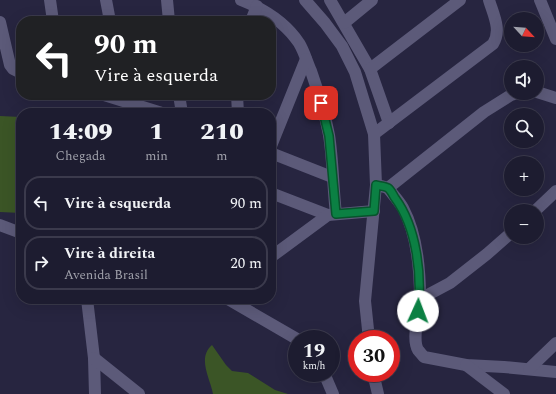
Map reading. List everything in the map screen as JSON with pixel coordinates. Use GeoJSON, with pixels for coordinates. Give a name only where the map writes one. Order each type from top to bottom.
{"type":"FeatureCollection","features":[{"type":"Feature","properties":{"kind":"street"},"geometry":{"type":"LineString","coordinates":[[50,0],[52,16]]}},
{"type":"Feature","properties":{"kind":"street"},"geometry":{"type":"LineString","coordinates":[[106,0],[109,16]]}},
{"type":"Feature","properties":{"kind":"street"},"geometry":{"type":"LineString","coordinates":[[167,0],[169,16]]}},
{"type":"Feature","properties":{"kind":"street"},"geometry":{"type":"LineString","coordinates":[[241,0],[257,6],[272,16]]}},
{"type":"Feature","properties":{"kind":"street"},"geometry":{"type":"LineString","coordinates":[[304,0],[325,23],[342,46],[355,72],[374,134],[376,185],[365,301],[368,330]]}},
{"type":"Feature","properties":{"kind":"street"},"geometry":{"type":"LineString","coordinates":[[344,23],[372,0]]}},
{"type":"Feature","properties":{"kind":"street"},"geometry":{"type":"LineString","coordinates":[[370,69],[460,0]]}},
{"type":"Feature","properties":{"kind":"street"},"geometry":{"type":"LineString","coordinates":[[374,134],[488,48],[496,39],[498,32],[497,25],[489,0]]}},
{"type":"Feature","properties":{"kind":"street"},"geometry":{"type":"LineString","coordinates":[[540,0],[556,39]]}},
{"type":"Feature","properties":{"kind":"street"},"geometry":{"type":"LineString","coordinates":[[331,1],[370,69],[389,123]]}},
{"type":"Feature","properties":{"kind":"street"},"geometry":{"type":"LineString","coordinates":[[253,16],[257,6]]}},
{"type":"Feature","properties":{"kind":"street"},"geometry":{"type":"LineString","coordinates":[[276,19],[289,30],[299,44],[315,81],[329,136],[332,177],[332,215]]}},
{"type":"Feature","properties":{"kind":"street"},"geometry":{"type":"LineString","coordinates":[[0,22],[8,58],[13,69],[16,70]]}},
{"type":"Feature","properties":{"kind":"street"},"geometry":{"type":"LineString","coordinates":[[276,134],[306,59]]}},
{"type":"Feature","properties":{"kind":"street"},"geometry":{"type":"LineString","coordinates":[[544,93],[552,95],[556,98]]}},
{"type":"Feature","properties":{"kind":"street"},"geometry":{"type":"LineString","coordinates":[[388,188],[484,112],[504,99]]}},
{"type":"Feature","properties":{"kind":"street"},"geometry":{"type":"LineString","coordinates":[[129,100],[149,108]]}},
{"type":"Feature","properties":{"kind":"street"},"geometry":{"type":"LineString","coordinates":[[276,155],[332,177]]}},
{"type":"Feature","properties":{"kind":"street"},"geometry":{"type":"LineString","coordinates":[[376,185],[388,188],[402,207],[412,231],[417,256],[420,299],[416,335],[417,349],[424,357],[466,365],[556,372]]}},
{"type":"Feature","properties":{"kind":"street"},"geometry":{"type":"LineString","coordinates":[[542,204],[556,191]]}},
{"type":"Feature","properties":{"kind":"street"},"geometry":{"type":"LineString","coordinates":[[276,195],[332,215],[374,211]]}},
{"type":"Feature","properties":{"kind":"street"},"geometry":{"type":"LineString","coordinates":[[276,251],[332,215]]}},
{"type":"Feature","properties":{"kind":"street"},"geometry":{"type":"LineString","coordinates":[[0,225],[16,231]]}},
{"type":"Feature","properties":{"kind":"street"},"geometry":{"type":"LineString","coordinates":[[420,299],[450,283],[504,239]]}},
{"type":"Feature","properties":{"kind":"street"},"geometry":{"type":"LineString","coordinates":[[88,304],[94,358],[95,394]]}},
{"type":"Feature","properties":{"kind":"street"},"geometry":{"type":"LineString","coordinates":[[237,304],[288,334]]}},
{"type":"Feature","properties":{"kind":"street"},"geometry":{"type":"LineString","coordinates":[[529,370],[556,343]]}},
{"type":"Feature","properties":{"kind":"street"},"geometry":{"type":"LineString","coordinates":[[94,358],[139,394]]}},
{"type":"Feature","properties":{"kind":"street"},"geometry":{"type":"LineString","coordinates":[[466,365],[504,394]]}},
{"type":"Feature","properties":{"kind":"street"},"geometry":{"type":"LineString","coordinates":[[328,382],[333,394]]}},
{"type":"Feature","properties":{"kind":"street"},"geometry":{"type":"LineString","coordinates":[[375,382],[378,394]]}},
{"type":"Feature","properties":{"kind":"green space"},"geometry":{"type":"Polygon","coordinates":[[[0,116],[16,117],[16,213],[0,212],[0,116]]]}},
{"type":"Feature","properties":{"kind":"green space"},"geometry":{"type":"Polygon","coordinates":[[[212,345],[232,371],[248,373],[275,390],[288,394],[213,394],[205,362],[205,356],[212,345]]]}},
{"type":"Feature","properties":{"kind":"route"},"geometry":{"type":"LineString","coordinates":[[321,103],[329,136],[336,214],[374,211],[376,185],[388,188],[402,207],[412,231],[417,256],[420,299],[418,311]]}}]}
